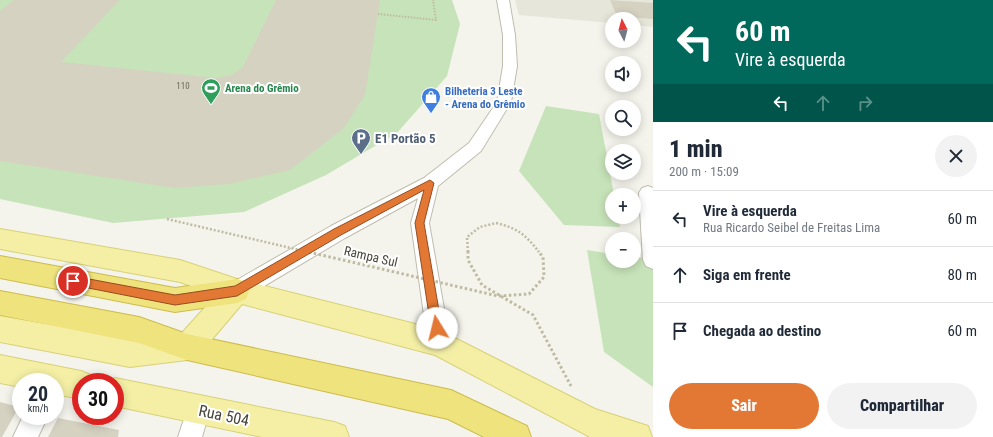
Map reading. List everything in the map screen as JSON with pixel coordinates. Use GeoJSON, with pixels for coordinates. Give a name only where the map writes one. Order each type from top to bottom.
{"type":"FeatureCollection","features":[{"type":"Feature","properties":{"kind":"highway"},"geometry":{"type":"LineString","coordinates":[[0,267],[175,300],[237,291]]}},
{"type":"Feature","properties":{"kind":"highway"},"geometry":{"type":"LineString","coordinates":[[0,303],[139,330],[187,347],[451,405],[516,437]]}},
{"type":"Feature","properties":{"kind":"main road"},"geometry":{"type":"LineString","coordinates":[[0,239],[180,271],[237,291],[439,344],[590,422],[637,437]]}},
{"type":"Feature","properties":{"kind":"main road"},"geometry":{"type":"LineString","coordinates":[[3,331],[130,353],[187,347],[237,291]]}},
{"type":"Feature","properties":{"kind":"main road"},"geometry":{"type":"LineString","coordinates":[[0,369],[18,373]]}},
{"type":"Feature","properties":{"kind":"main road","name":"Rua 504"},"geometry":{"type":"LineString","coordinates":[[124,394],[334,437]]}},
{"type":"Feature","properties":{"kind":"street"},"geometry":{"type":"LineString","coordinates":[[237,291],[338,232],[430,183],[475,147],[504,102],[510,66],[509,35],[503,0]]}},
{"type":"Feature","properties":{"kind":"street"},"geometry":{"type":"LineString","coordinates":[[430,183],[420,223],[439,344]]}},
{"type":"Feature","properties":{"kind":"street"},"geometry":{"type":"LineString","coordinates":[[648,193],[653,260]]}},
{"type":"Feature","properties":{"kind":"street"},"geometry":{"type":"LineString","coordinates":[[190,437],[198,409]]}},
{"type":"Feature","properties":{"kind":"street"},"geometry":{"type":"LineString","coordinates":[[25,437],[31,425]]}},
{"type":"Feature","properties":{"kind":"path"},"geometry":{"type":"LineString","coordinates":[[378,14],[436,20],[433,0]]}},
{"type":"Feature","properties":{"kind":"path","name":"Rampa Sul"},"geometry":{"type":"LineString","coordinates":[[167,219],[498,296],[528,294],[544,277],[543,257],[529,239],[512,227],[496,223],[480,227],[468,238],[468,260],[482,284],[533,315],[572,388]]}},
{"type":"Feature","properties":{"kind":"shaded area"},"geometry":{"type":"Polygon","coordinates":[[[515,0],[653,0],[653,27],[641,26],[641,12],[605,12],[605,22],[519,15],[515,0]]]}},
{"type":"Feature","properties":{"kind":"green space","name":"Arena do Grêmio"},"geometry":{"type":"Polygon","coordinates":[[[0,0],[452,0],[460,24],[447,76],[397,133],[326,175],[244,212],[113,223],[0,199],[0,0]]]}},
{"type":"Feature","properties":{"kind":"green space"},"geometry":{"type":"Polygon","coordinates":[[[546,106],[599,114],[605,146],[605,180],[611,180],[613,188],[605,188],[605,224],[620,224],[620,227],[564,225],[519,171],[546,106]]]}},
{"type":"Feature","properties":{"kind":"green space"},"geometry":{"type":"Polygon","coordinates":[[[587,250],[605,253],[605,268],[641,268],[641,258],[653,259],[653,387],[604,352],[587,250]]]}},
{"type":"Feature","properties":{"kind":"building","name":"Arena do Grêmio"},"geometry":{"type":"Polygon","coordinates":[[[14,0],[120,0],[61,62],[216,78],[232,75],[243,67],[276,0],[380,0],[365,95],[343,129],[290,170],[229,184],[174,188],[0,161],[0,11],[14,0]]]}},
{"type":"Feature","properties":{"kind":"building"},"geometry":{"type":"Polygon","coordinates":[[[610,0],[653,3],[653,19],[641,18],[641,12],[615,12],[610,0]]]}},
{"type":"Feature","properties":{"kind":"building"},"geometry":{"type":"Polygon","coordinates":[[[0,402],[12,405],[12,419],[2,437],[0,437],[0,402]]]}},
{"type":"Feature","properties":{"kind":"building"},"geometry":{"type":"Polygon","coordinates":[[[64,419],[72,421],[72,425],[94,425],[119,430],[118,437],[48,437],[54,425],[64,425],[64,419]]]}},
{"type":"Feature","properties":{"kind":"place","name":"Arena do Grêmio"},"geometry":{"type":"Point","coordinates":[211,105]}},
{"type":"Feature","properties":{"kind":"place","name":"Bilheteria 3 Leste - Arena do Grêmio"},"geometry":{"type":"Point","coordinates":[431,114]}},
{"type":"Feature","properties":{"kind":"place","name":"E1 Portão 5"},"geometry":{"type":"Point","coordinates":[361,155]}},
{"type":"Feature","properties":{"kind":"route"},"geometry":{"type":"LineString","coordinates":[[73,281],[175,300],[237,291],[338,232],[430,183],[420,223],[437,328]]}}]}
